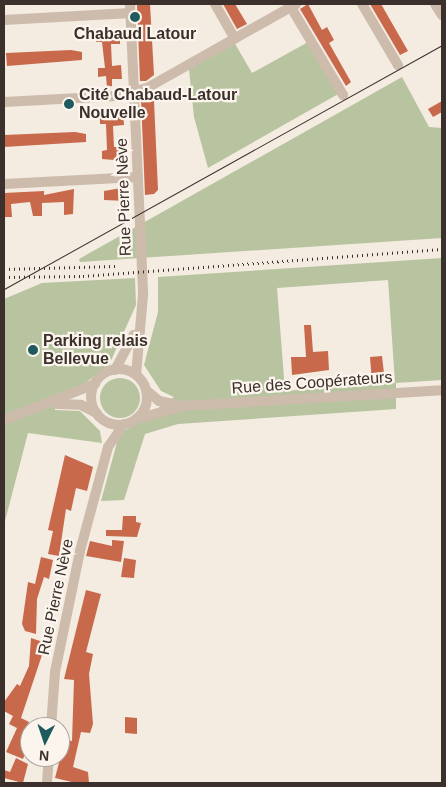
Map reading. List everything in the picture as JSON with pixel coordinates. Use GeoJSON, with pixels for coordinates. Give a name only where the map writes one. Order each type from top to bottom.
{"type":"FeatureCollection","features":[{"type":"Feature","properties":{"kind":"street"},"geometry":{"type":"LineString","coordinates":[[215,4],[235,39]]}},
{"type":"Feature","properties":{"kind":"street"},"geometry":{"type":"LineString","coordinates":[[362,4],[398,65]]}},
{"type":"Feature","properties":{"kind":"street"},"geometry":{"type":"LineString","coordinates":[[436,4],[442,15]]}},
{"type":"Feature","properties":{"kind":"street"},"geometry":{"type":"LineString","coordinates":[[4,102],[134,93],[235,39],[292,5],[343,95]]}},
{"type":"Feature","properties":{"kind":"street"},"geometry":{"type":"LineString","coordinates":[[4,20],[130,8]]}},
{"type":"Feature","properties":{"kind":"street","name":"Rue Pierre Nève"},"geometry":{"type":"LineString","coordinates":[[130,8],[143,301],[138,328],[136,375]]}},
{"type":"Feature","properties":{"kind":"street"},"geometry":{"type":"LineString","coordinates":[[4,184],[138,177]]}},
{"type":"Feature","properties":{"kind":"street","name":"Rue Pierre Nève"},"geometry":{"type":"LineString","coordinates":[[115,370],[138,328]]}},
{"type":"Feature","properties":{"kind":"street"},"geometry":{"type":"LineString","coordinates":[[4,420],[50,404],[94,384],[115,370],[136,375],[146,390],[146,406],[136,419],[124,424],[100,416],[76,404],[50,404]]}},
{"type":"Feature","properties":{"kind":"street"},"geometry":{"type":"LineString","coordinates":[[94,384],[92,399],[100,416]]}},
{"type":"Feature","properties":{"kind":"street","name":"Rue des Coopérateurs"},"geometry":{"type":"LineString","coordinates":[[146,390],[162,402],[184,406]]}},
{"type":"Feature","properties":{"kind":"street","name":"Rue des Coopérateurs"},"geometry":{"type":"LineString","coordinates":[[136,419],[184,406],[442,390]]}},
{"type":"Feature","properties":{"kind":"street","name":"Rue Pierre Nève"},"geometry":{"type":"LineString","coordinates":[[100,416],[108,447]]}},
{"type":"Feature","properties":{"kind":"street","name":"Rue Pierre Nève"},"geometry":{"type":"LineString","coordinates":[[52,717],[60,645],[108,447],[124,424]]}},
{"type":"Feature","properties":{"kind":"street"},"geometry":{"type":"LineString","coordinates":[[47,783],[48,767]]}},
{"type":"Feature","properties":{"kind":"green space"},"geometry":{"type":"Polygon","coordinates":[[[310,41],[340,93],[208,168],[194,117],[189,69],[234,42],[252,73],[310,41]]]}},
{"type":"Feature","properties":{"kind":"green space"},"geometry":{"type":"Polygon","coordinates":[[[402,77],[429,127],[442,128],[442,238],[80,262],[79,259],[402,77]]]}},
{"type":"Feature","properties":{"kind":"green space"},"geometry":{"type":"Polygon","coordinates":[[[442,258],[442,380],[396,383],[396,409],[178,424],[145,434],[124,500],[101,501],[119,435],[174,397],[161,391],[144,365],[158,312],[158,277],[442,258]],[[388,280],[277,288],[285,391],[395,383],[388,280]]]}},
{"type":"Feature","properties":{"kind":"green space"},"geometry":{"type":"Polygon","coordinates":[[[135,278],[136,305],[109,365],[84,384],[56,395],[55,410],[80,411],[100,431],[102,443],[28,433],[4,525],[4,299],[42,283],[135,278]]]}},
{"type":"Feature","properties":{"kind":"green space"},"geometry":{"type":"Polygon","coordinates":[[[124,378],[131,381],[137,387],[140,398],[139,406],[131,415],[124,418],[116,418],[109,415],[101,406],[100,394],[103,387],[112,379],[124,378]]]}},
{"type":"Feature","properties":{"kind":"building"},"geometry":{"type":"Polygon","coordinates":[[[137,4],[150,4],[154,75],[146,81],[140,81],[137,4]]]}},
{"type":"Feature","properties":{"kind":"building"},"geometry":{"type":"Polygon","coordinates":[[[223,4],[235,4],[247,24],[237,29],[223,4]]]}},
{"type":"Feature","properties":{"kind":"building"},"geometry":{"type":"Polygon","coordinates":[[[308,4],[322,30],[327,27],[334,40],[329,43],[351,82],[346,86],[300,9],[308,4]]]}},
{"type":"Feature","properties":{"kind":"building"},"geometry":{"type":"Polygon","coordinates":[[[370,4],[381,4],[408,51],[400,55],[370,4]]]}},
{"type":"Feature","properties":{"kind":"building"},"geometry":{"type":"Polygon","coordinates":[[[120,30],[120,44],[111,44],[112,66],[121,65],[122,79],[112,79],[112,86],[107,87],[106,76],[98,77],[98,68],[105,68],[102,42],[96,42],[96,34],[120,30]]]}},
{"type":"Feature","properties":{"kind":"building"},"geometry":{"type":"Polygon","coordinates":[[[71,50],[82,52],[82,60],[7,66],[6,53],[71,50]]]}},
{"type":"Feature","properties":{"kind":"building"},"geometry":{"type":"Polygon","coordinates":[[[141,98],[154,101],[158,190],[154,194],[145,195],[141,98]]]}},
{"type":"Feature","properties":{"kind":"building"},"geometry":{"type":"Polygon","coordinates":[[[442,101],[442,112],[433,117],[428,109],[442,101]]]}},
{"type":"Feature","properties":{"kind":"building"},"geometry":{"type":"Polygon","coordinates":[[[123,112],[124,125],[113,126],[114,147],[125,147],[126,161],[102,159],[102,151],[107,150],[106,124],[100,124],[100,116],[123,112]]]}},
{"type":"Feature","properties":{"kind":"building"},"geometry":{"type":"Polygon","coordinates":[[[75,132],[86,134],[86,142],[4,147],[4,135],[75,132]]]}},
{"type":"Feature","properties":{"kind":"building"},"geometry":{"type":"Polygon","coordinates":[[[127,187],[128,201],[104,200],[104,191],[127,187]]]}},
{"type":"Feature","properties":{"kind":"building"},"geometry":{"type":"Polygon","coordinates":[[[74,189],[73,214],[64,215],[64,202],[42,203],[42,216],[33,216],[30,202],[11,204],[12,217],[4,217],[4,193],[44,191],[44,195],[74,189]]]}},
{"type":"Feature","properties":{"kind":"building"},"geometry":{"type":"Polygon","coordinates":[[[304,325],[311,325],[313,352],[328,351],[329,370],[292,375],[291,357],[306,357],[304,325]]]}},
{"type":"Feature","properties":{"kind":"building"},"geometry":{"type":"Polygon","coordinates":[[[382,356],[385,382],[372,382],[370,357],[382,356]]]}},
{"type":"Feature","properties":{"kind":"building"},"geometry":{"type":"Polygon","coordinates":[[[65,455],[93,467],[87,491],[76,488],[71,511],[66,509],[59,556],[48,554],[53,531],[48,530],[65,455]]]}},
{"type":"Feature","properties":{"kind":"building"},"geometry":{"type":"Polygon","coordinates":[[[123,516],[136,516],[136,522],[141,523],[137,537],[106,536],[106,530],[122,530],[123,516]]]}},
{"type":"Feature","properties":{"kind":"building"},"geometry":{"type":"Polygon","coordinates":[[[112,540],[124,541],[121,562],[86,556],[90,541],[112,546],[112,540]]]}},
{"type":"Feature","properties":{"kind":"building"},"geometry":{"type":"Polygon","coordinates":[[[41,557],[53,560],[49,579],[44,577],[37,599],[36,634],[25,631],[22,624],[28,582],[35,584],[41,557]]]}},
{"type":"Feature","properties":{"kind":"building"},"geometry":{"type":"Polygon","coordinates":[[[124,558],[136,560],[134,578],[121,577],[124,558]]]}},
{"type":"Feature","properties":{"kind":"building"},"geometry":{"type":"Polygon","coordinates":[[[86,590],[101,594],[86,652],[93,654],[89,674],[93,724],[90,733],[81,732],[73,767],[88,772],[89,783],[76,783],[55,778],[58,767],[70,767],[74,680],[64,679],[86,590]]]}},
{"type":"Feature","properties":{"kind":"building"},"geometry":{"type":"Polygon","coordinates":[[[31,638],[46,643],[20,717],[20,758],[6,752],[17,728],[9,724],[13,716],[4,711],[4,702],[17,684],[20,686],[29,666],[31,638]]]}},
{"type":"Feature","properties":{"kind":"building"},"geometry":{"type":"Polygon","coordinates":[[[125,717],[137,718],[137,734],[125,733],[125,717]]]}},
{"type":"Feature","properties":{"kind":"building"},"geometry":{"type":"Polygon","coordinates":[[[16,758],[20,760],[20,767],[27,767],[23,783],[4,778],[4,770],[10,772],[16,758]]]}},
{"type":"Feature","properties":{"kind":"tram line"},"geometry":{"type":"LineString","coordinates":[[4,289],[442,45]]}},
{"type":"Feature","properties":{"kind":"railway"},"geometry":{"type":"LineString","coordinates":[[4,277],[83,276],[442,249]]}},
{"type":"Feature","properties":{"kind":"railway"},"geometry":{"type":"LineString","coordinates":[[4,269],[116,266]]}},
{"type":"Feature","properties":{"kind":"place","name":"Chabaud Latour"},"geometry":{"type":"Point","coordinates":[135,17]}},
{"type":"Feature","properties":{"kind":"place","name":"Cité Chabaud-Latour Nouvelle"},"geometry":{"type":"Point","coordinates":[69,104]}},
{"type":"Feature","properties":{"kind":"place","name":"Parking relais Bellevue"},"geometry":{"type":"Point","coordinates":[33,350]}}]}
